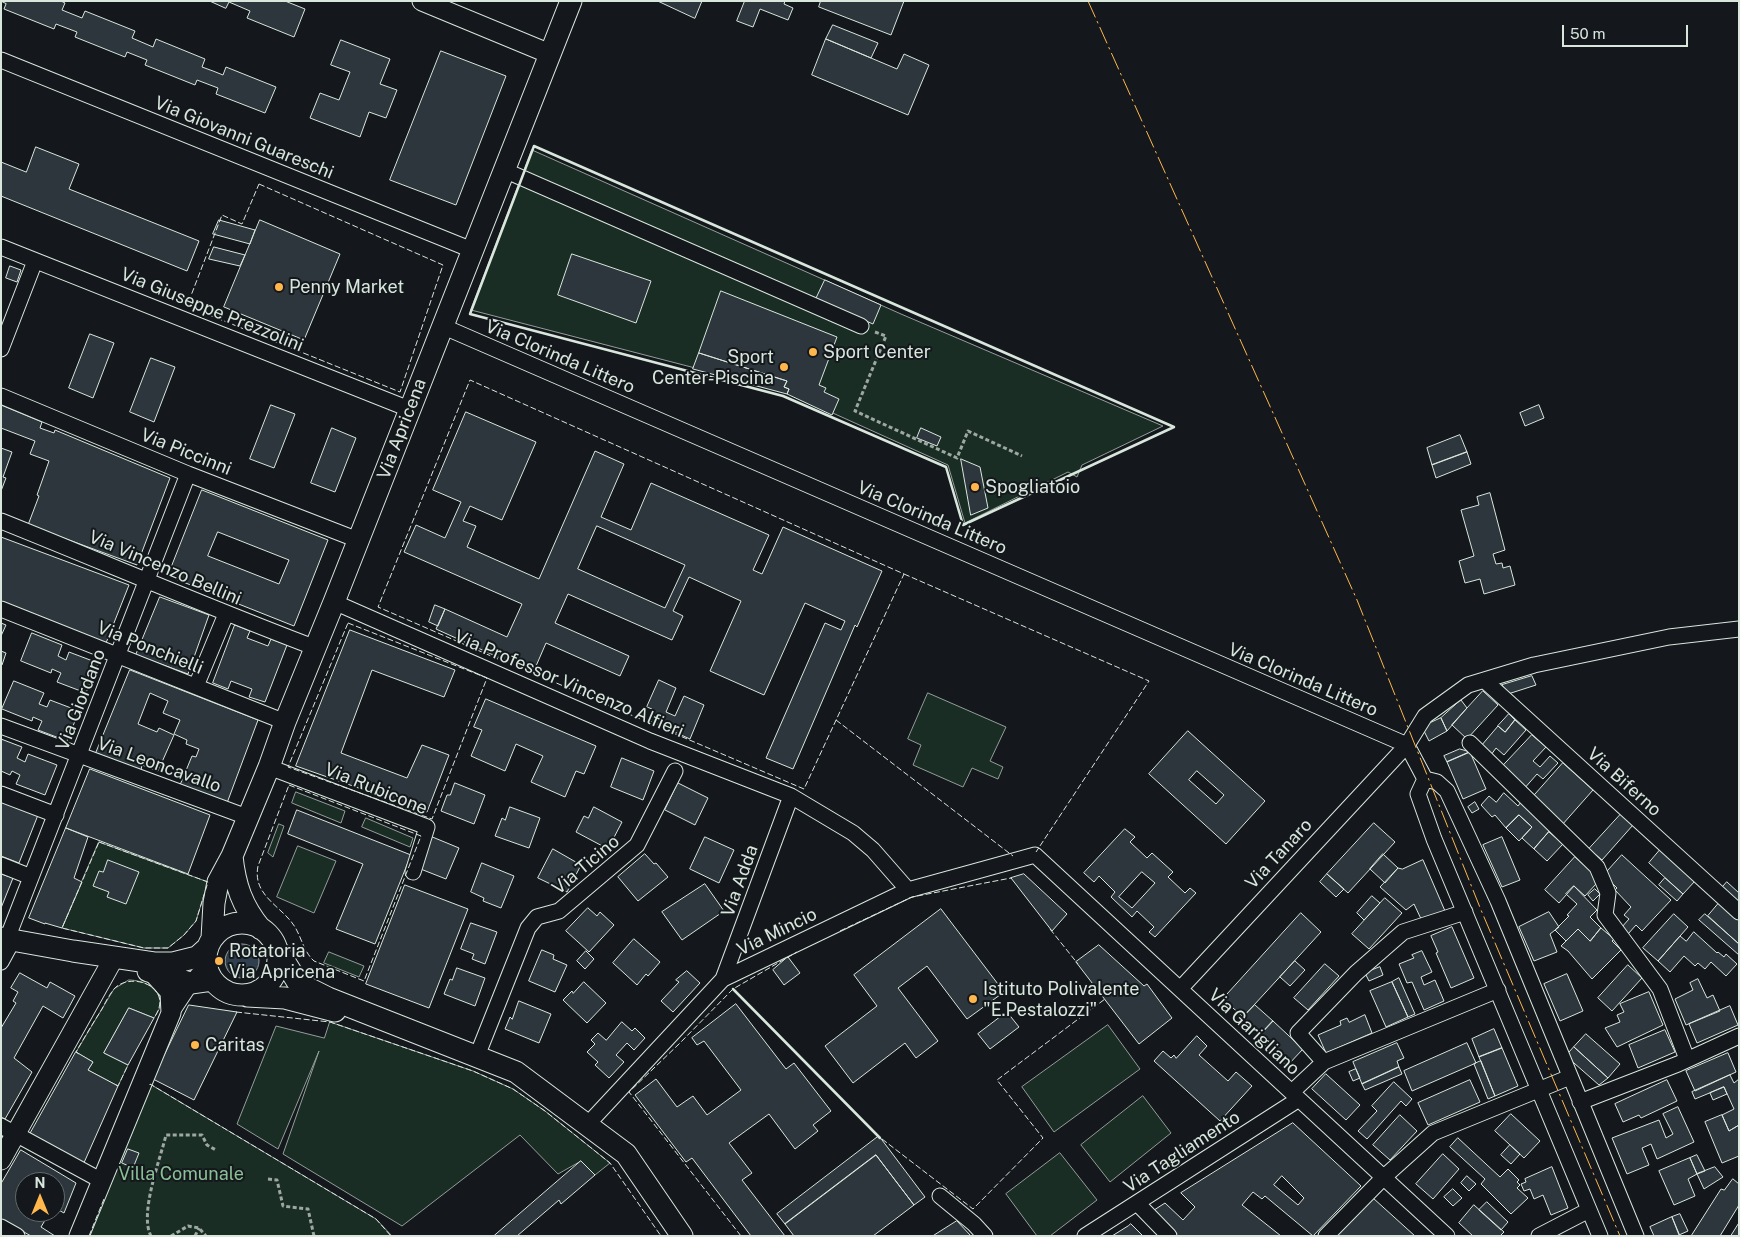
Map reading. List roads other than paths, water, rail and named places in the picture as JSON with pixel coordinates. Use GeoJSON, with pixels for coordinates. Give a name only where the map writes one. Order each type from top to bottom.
{"type":"FeatureCollection","features":[{"type":"Feature","properties":{"kind":"main road","name":"Via Apricena"},"geometry":{"type":"LineString","coordinates":[[206,963],[218,882],[232,856],[269,767],[285,722],[316,648],[571,1]]}},
{"type":"Feature","properties":{"kind":"main road"},"geometry":{"type":"LineString","coordinates":[[232,856],[236,885],[252,918],[270,936],[298,983],[328,998],[516,1072],[626,1154],[682,1236]]}},
{"type":"Feature","properties":{"kind":"main road"},"geometry":{"type":"LineString","coordinates":[[206,963],[225,928],[240,923],[261,929]]}},
{"type":"Feature","properties":{"kind":"main road"},"geometry":{"type":"LineString","coordinates":[[7,939],[154,963],[173,963],[197,957],[206,963],[221,989],[232,994],[285,998],[317,1007],[390,1021]]}},
{"type":"Feature","properties":{"kind":"main road"},"geometry":{"type":"LineString","coordinates":[[244,996],[255,993],[265,987],[272,978],[277,968],[278,957],[275,946]]}},
{"type":"Feature","properties":{"kind":"main road"},"geometry":{"type":"LineString","coordinates":[[73,951],[111,963],[152,972],[206,963]]}},
{"type":"Feature","properties":{"kind":"street"},"geometry":{"type":"LineString","coordinates":[[422,1],[550,54]]}},
{"type":"Feature","properties":{"kind":"street","name":"Via Giovanni Guareschi"},"geometry":{"type":"LineString","coordinates":[[1,60],[472,250]]}},
{"type":"Feature","properties":{"kind":"street"},"geometry":{"type":"LineString","coordinates":[[504,170],[861,326]]}},
{"type":"Feature","properties":{"kind":"street","name":"Via Giuseppe Prezzolini"},"geometry":{"type":"LineString","coordinates":[[1,247],[409,408]]}},
{"type":"Feature","properties":{"kind":"street"},"geometry":{"type":"LineString","coordinates":[[1,349],[34,260]]}},
{"type":"Feature","properties":{"kind":"street","name":"Via Clorinda Littero"},"geometry":{"type":"LineString","coordinates":[[442,326],[1407,745]]}},
{"type":"Feature","properties":{"kind":"street","name":"Via Piccinni"},"geometry":{"type":"LineString","coordinates":[[1,396],[188,474],[358,540]]}},
{"type":"Feature","properties":{"kind":"street","name":"Via Giordano"},"geometry":{"type":"LineString","coordinates":[[1,962],[7,939],[188,474]]}},
{"type":"Feature","properties":{"kind":"street","name":"Via Vincenzo Bellini"},"geometry":{"type":"LineString","coordinates":[[1,522],[148,580],[226,614],[316,648]]}},
{"type":"Feature","properties":{"kind":"street","name":"Via Professor Vincenzo Alfieri"},"geometry":{"type":"LineString","coordinates":[[334,602],[650,741],[791,796],[853,833],[873,850],[908,890]]}},
{"type":"Feature","properties":{"kind":"street","name":"Via Ponchielli"},"geometry":{"type":"LineString","coordinates":[[1,609],[285,722]]}},
{"type":"Feature","properties":{"kind":"street"},"geometry":{"type":"LineString","coordinates":[[196,686],[226,614]]}},
{"type":"Feature","properties":{"kind":"street","name":"Via Tanaro"},"geometry":{"type":"LineString","coordinates":[[1180,989],[1407,745],[1425,716],[1468,685],[1534,665],[1669,637],[1739,629]]}},
{"type":"Feature","properties":{"kind":"street","name":"Via Biferno"},"geometry":{"type":"LineString","coordinates":[[1484,680],[1739,912]]}},
{"type":"Feature","properties":{"kind":"street","name":"Via Leoncavallo"},"geometry":{"type":"LineString","coordinates":[[1,726],[248,817]]}},
{"type":"Feature","properties":{"kind":"street"},"geometry":{"type":"LineString","coordinates":[[1470,742],[1597,867],[1608,893],[1605,915],[1660,989],[1687,1059]]}},
{"type":"Feature","properties":{"kind":"street"},"geometry":{"type":"LineString","coordinates":[[1407,745],[1425,779],[1437,782],[1447,791],[1498,901],[1636,1236]]}},
{"type":"Feature","properties":{"kind":"street","name":"Via Rubicone"},"geometry":{"type":"LineString","coordinates":[[269,767],[428,827],[413,872]]}},
{"type":"Feature","properties":{"kind":"street","name":"Via Ticino"},"geometry":{"type":"LineString","coordinates":[[477,1056],[528,928],[537,917],[559,912],[638,845],[676,771]]}},
{"type":"Feature","properties":{"kind":"street"},"geometry":{"type":"LineString","coordinates":[[1425,779],[1418,794],[1434,839],[1600,1236]]}},
{"type":"Feature","properties":{"kind":"street"},"geometry":{"type":"LineString","coordinates":[[1,794],[56,815]]}},
{"type":"Feature","properties":{"kind":"street","name":"Via Adda"},"geometry":{"type":"LineString","coordinates":[[723,979],[791,796]]}},
{"type":"Feature","properties":{"kind":"street","name":"Via Garigliano"},"geometry":{"type":"LineString","coordinates":[[1035,855],[1296,1096],[1385,1175],[1447,1236]]}},
{"type":"Feature","properties":{"kind":"street","name":"Via Mincio"},"geometry":{"type":"LineString","coordinates":[[587,1125],[723,979],[908,890],[1035,855]]}},
{"type":"Feature","properties":{"kind":"street"},"geometry":{"type":"LineString","coordinates":[[1,866],[31,877]]}},
{"type":"Feature","properties":{"kind":"street"},"geometry":{"type":"LineString","coordinates":[[1465,912],[1403,932],[1356,973],[1298,1033],[1324,1062],[1498,990]]}},
{"type":"Feature","properties":{"kind":"street"},"geometry":{"type":"LineString","coordinates":[[1,1160],[9,1130],[111,963]]}},
{"type":"Feature","properties":{"kind":"street"},"geometry":{"type":"LineString","coordinates":[[79,1236],[171,1013],[206,963]]}},
{"type":"Feature","properties":{"kind":"street"},"geometry":{"type":"LineString","coordinates":[[152,972],[170,992],[171,1013]]}},
{"type":"Feature","properties":{"kind":"street"},"geometry":{"type":"LineString","coordinates":[[1580,1102],[1739,1036]]}},
{"type":"Feature","properties":{"kind":"street","name":"Via Tagliamento"},"geometry":{"type":"LineString","coordinates":[[1085,1236],[1296,1096],[1324,1062]]}},
{"type":"Feature","properties":{"kind":"street"},"geometry":{"type":"LineString","coordinates":[[1326,1236],[1385,1175],[1433,1133],[1570,1077]]}},
{"type":"Feature","properties":{"kind":"street"},"geometry":{"type":"LineString","coordinates":[[9,1130],[102,1181]]}},
{"type":"Feature","properties":{"kind":"street"},"geometry":{"type":"LineString","coordinates":[[940,1196],[974,1224],[985,1236]]}},
{"type":"Feature","properties":{"kind":"street"},"geometry":{"type":"LineString","coordinates":[[1137,1203],[1169,1236]]}},
{"type":"Feature","properties":{"kind":"street"},"geometry":{"type":"LineString","coordinates":[[1539,1236],[1589,1210]]}},
{"type":"Feature","properties":{"kind":"street"},"geometry":{"type":"LineString","coordinates":[[1,1228],[17,1236]]}},
{"type":"Feature","properties":{"kind":"water","name":"Rotatoria Via Apricena"},"geometry":{"type":"Polygon","coordinates":[[[242,944],[249,945],[254,949],[258,954],[258,968],[254,973],[249,977],[242,978],[235,977],[230,973],[226,968],[225,961],[226,954],[230,949],[235,945],[242,944]]]}},
{"type":"Feature","properties":{"kind":"place","name":"Penny Market"},"geometry":{"type":"Point","coordinates":[279,287]}},
{"type":"Feature","properties":{"kind":"place","name":"Sport Center"},"geometry":{"type":"Point","coordinates":[813,352]}},
{"type":"Feature","properties":{"kind":"place","name":"Sport Center-Piscina"},"geometry":{"type":"Point","coordinates":[784,367]}},
{"type":"Feature","properties":{"kind":"place","name":"Spogliatoio"},"geometry":{"type":"Point","coordinates":[975,487]}},
{"type":"Feature","properties":{"kind":"place","name":"Rotatoria Via Apricena"},"geometry":{"type":"Point","coordinates":[219,961]}},
{"type":"Feature","properties":{"kind":"place","name":"Istituto Polivalente \"E.Pestalozzi\""},"geometry":{"type":"Point","coordinates":[973,999]}},
{"type":"Feature","properties":{"kind":"place","name":"Caritas"},"geometry":{"type":"Point","coordinates":[195,1045]}},
{"type":"Feature","properties":{"kind":"park label","name":"Villa Comunale"},"geometry":{"type":"Point","coordinates":[181,1174]}}]}
